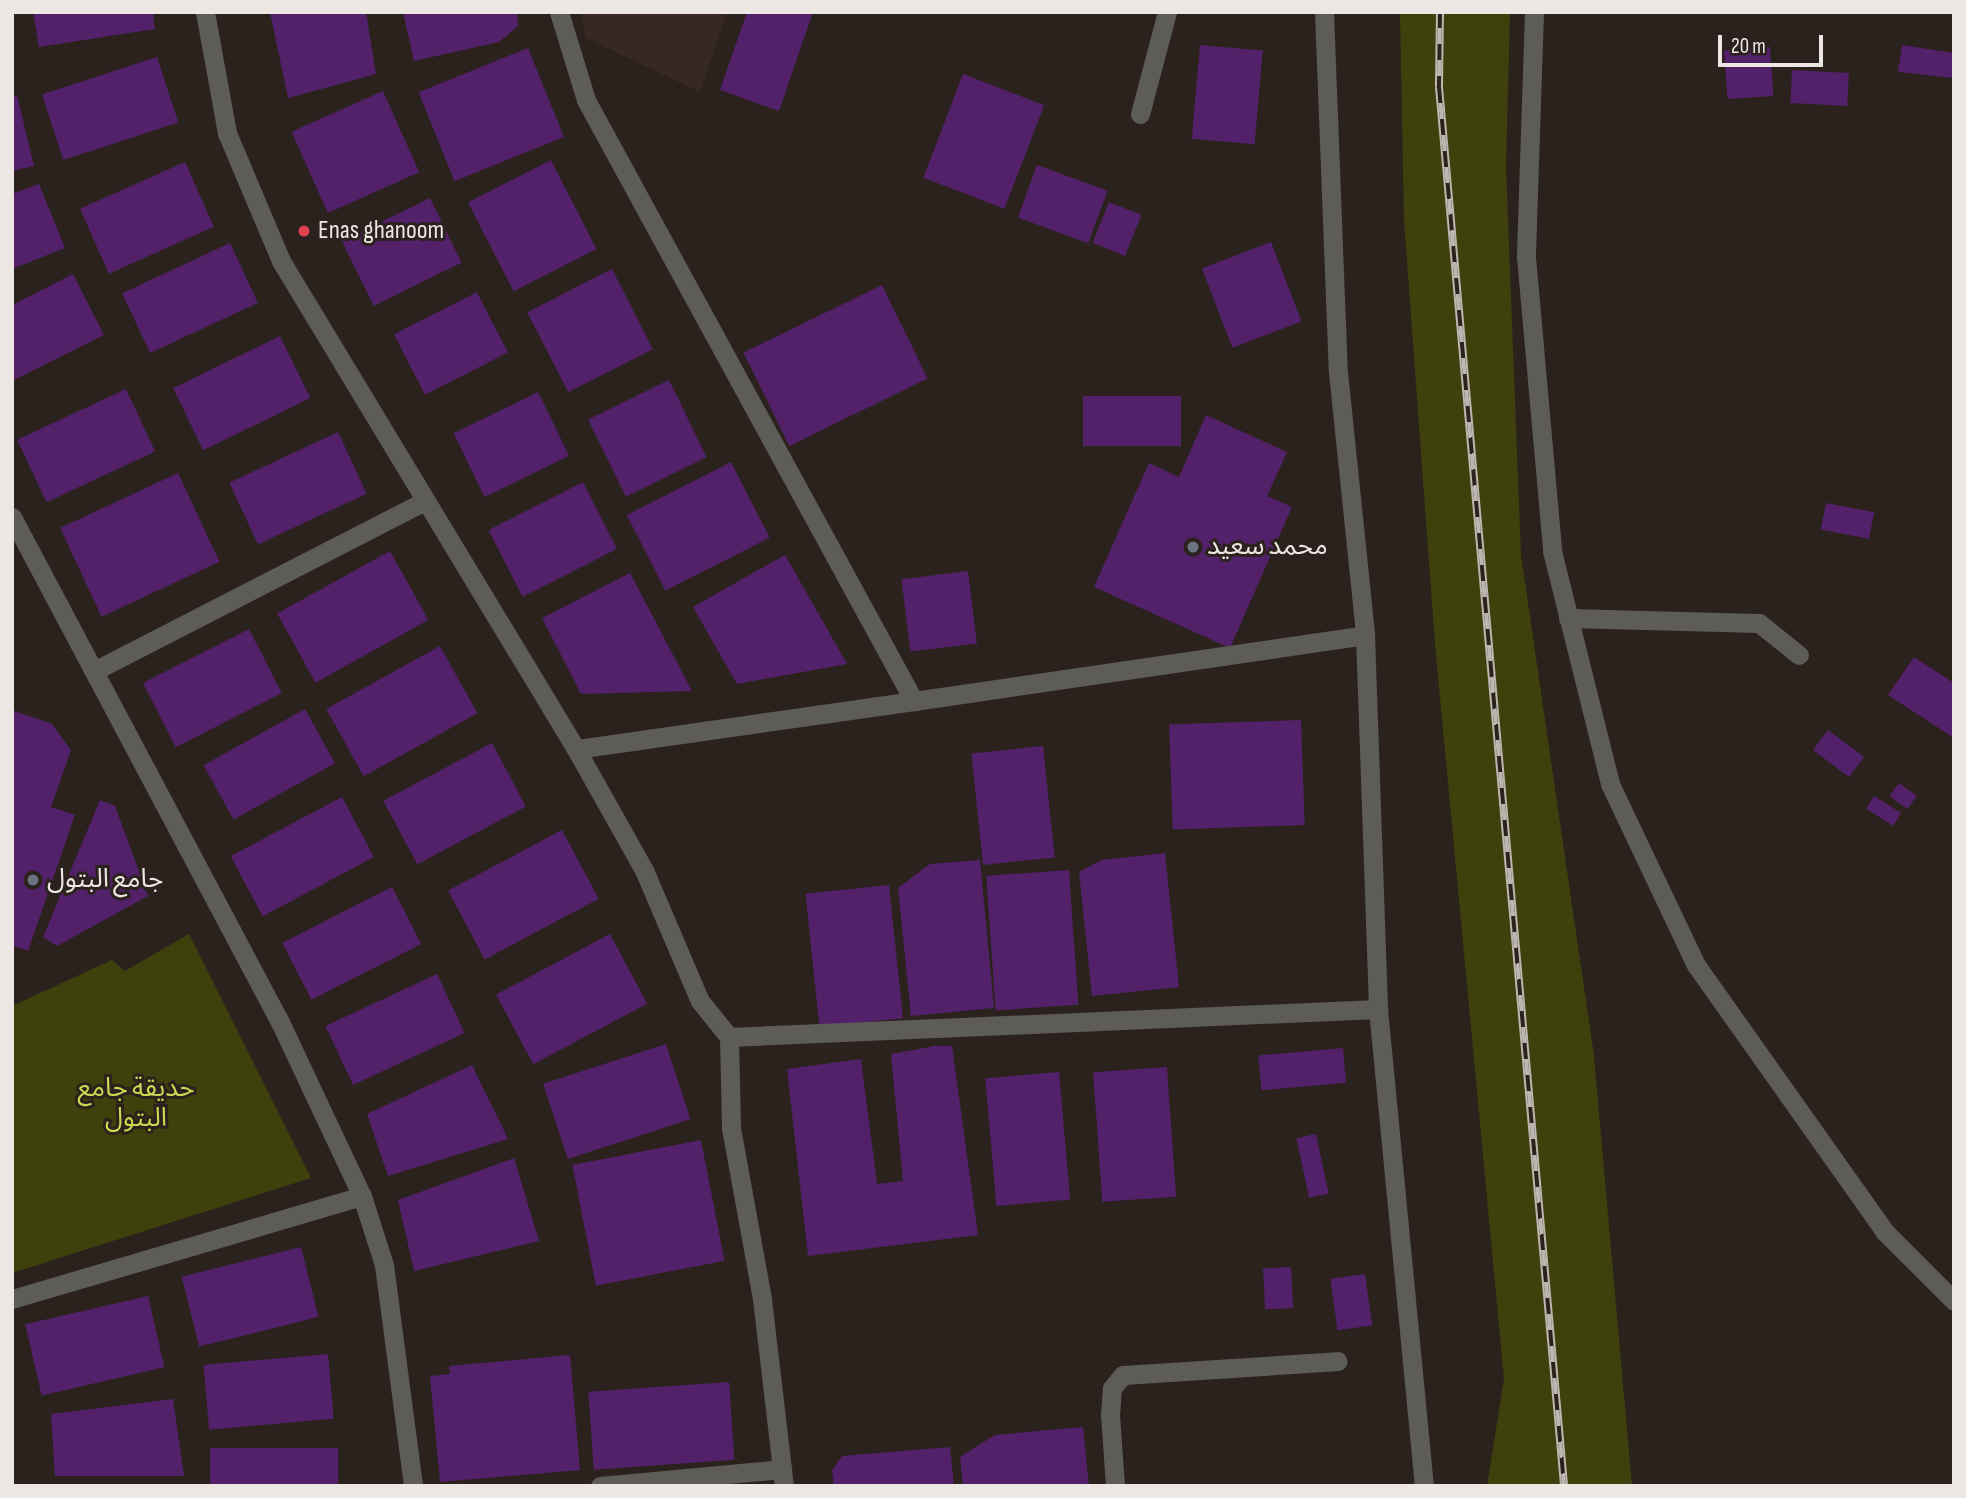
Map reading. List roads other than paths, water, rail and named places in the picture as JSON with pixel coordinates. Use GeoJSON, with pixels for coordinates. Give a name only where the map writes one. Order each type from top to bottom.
{"type":"FeatureCollection","features":[{"type":"Feature","properties":{"kind":"street"},"geometry":{"type":"LineString","coordinates":[[205,12],[227,133],[281,261],[576,748],[644,870],[700,1001],[729,1037],[731,1128],[762,1299],[783,1478],[600,1486]]}},
{"type":"Feature","properties":{"kind":"street"},"geometry":{"type":"LineString","coordinates":[[559,12],[586,100],[914,701]]}},
{"type":"Feature","properties":{"kind":"street"},"geometry":{"type":"LineString","coordinates":[[1140,114],[1167,12]]}},
{"type":"Feature","properties":{"kind":"street"},"geometry":{"type":"LineString","coordinates":[[1324,12],[1338,372],[1365,635],[1378,1009],[1424,1486]]}},
{"type":"Feature","properties":{"kind":"street"},"geometry":{"type":"LineString","coordinates":[[1534,12],[1526,257],[1552,551],[1610,784],[1696,965],[1884,1231],[1954,1301]]}},
{"type":"Feature","properties":{"kind":"street"},"geometry":{"type":"LineString","coordinates":[[96,670],[425,501]]}},
{"type":"Feature","properties":{"kind":"street"},"geometry":{"type":"LineString","coordinates":[[12,517],[96,670],[280,1022],[362,1196],[384,1265],[413,1486]]}},
{"type":"Feature","properties":{"kind":"street"},"geometry":{"type":"LineString","coordinates":[[1568,618],[1759,623],[1799,655]]}},
{"type":"Feature","properties":{"kind":"street"},"geometry":{"type":"LineString","coordinates":[[576,748],[1365,635]]}},
{"type":"Feature","properties":{"kind":"street"},"geometry":{"type":"LineString","coordinates":[[729,1037],[1378,1009]]}},
{"type":"Feature","properties":{"kind":"street"},"geometry":{"type":"LineString","coordinates":[[12,1300],[362,1196]]}},
{"type":"Feature","properties":{"kind":"street"},"geometry":{"type":"LineString","coordinates":[[1115,1486],[1110,1415],[1112,1388],[1123,1375],[1338,1361]]}},
{"type":"Feature","properties":{"kind":"railway"},"geometry":{"type":"LineString","coordinates":[[1440,12],[1439,87],[1564,1486]]}},
{"type":"Feature","properties":{"kind":"place","name":"Enas ghanoom"},"geometry":{"type":"Point","coordinates":[304,231]}},
{"type":"Feature","properties":{"kind":"place","name":"محمد سعيد"},"geometry":{"type":"Point","coordinates":[1193,547]}},
{"type":"Feature","properties":{"kind":"place","name":"جامع البتول"},"geometry":{"type":"Point","coordinates":[33,880]}},
{"type":"Feature","properties":{"kind":"park label","name":"حديقة جامع البتول"},"geometry":{"type":"Point","coordinates":[136,1104]}}]}
